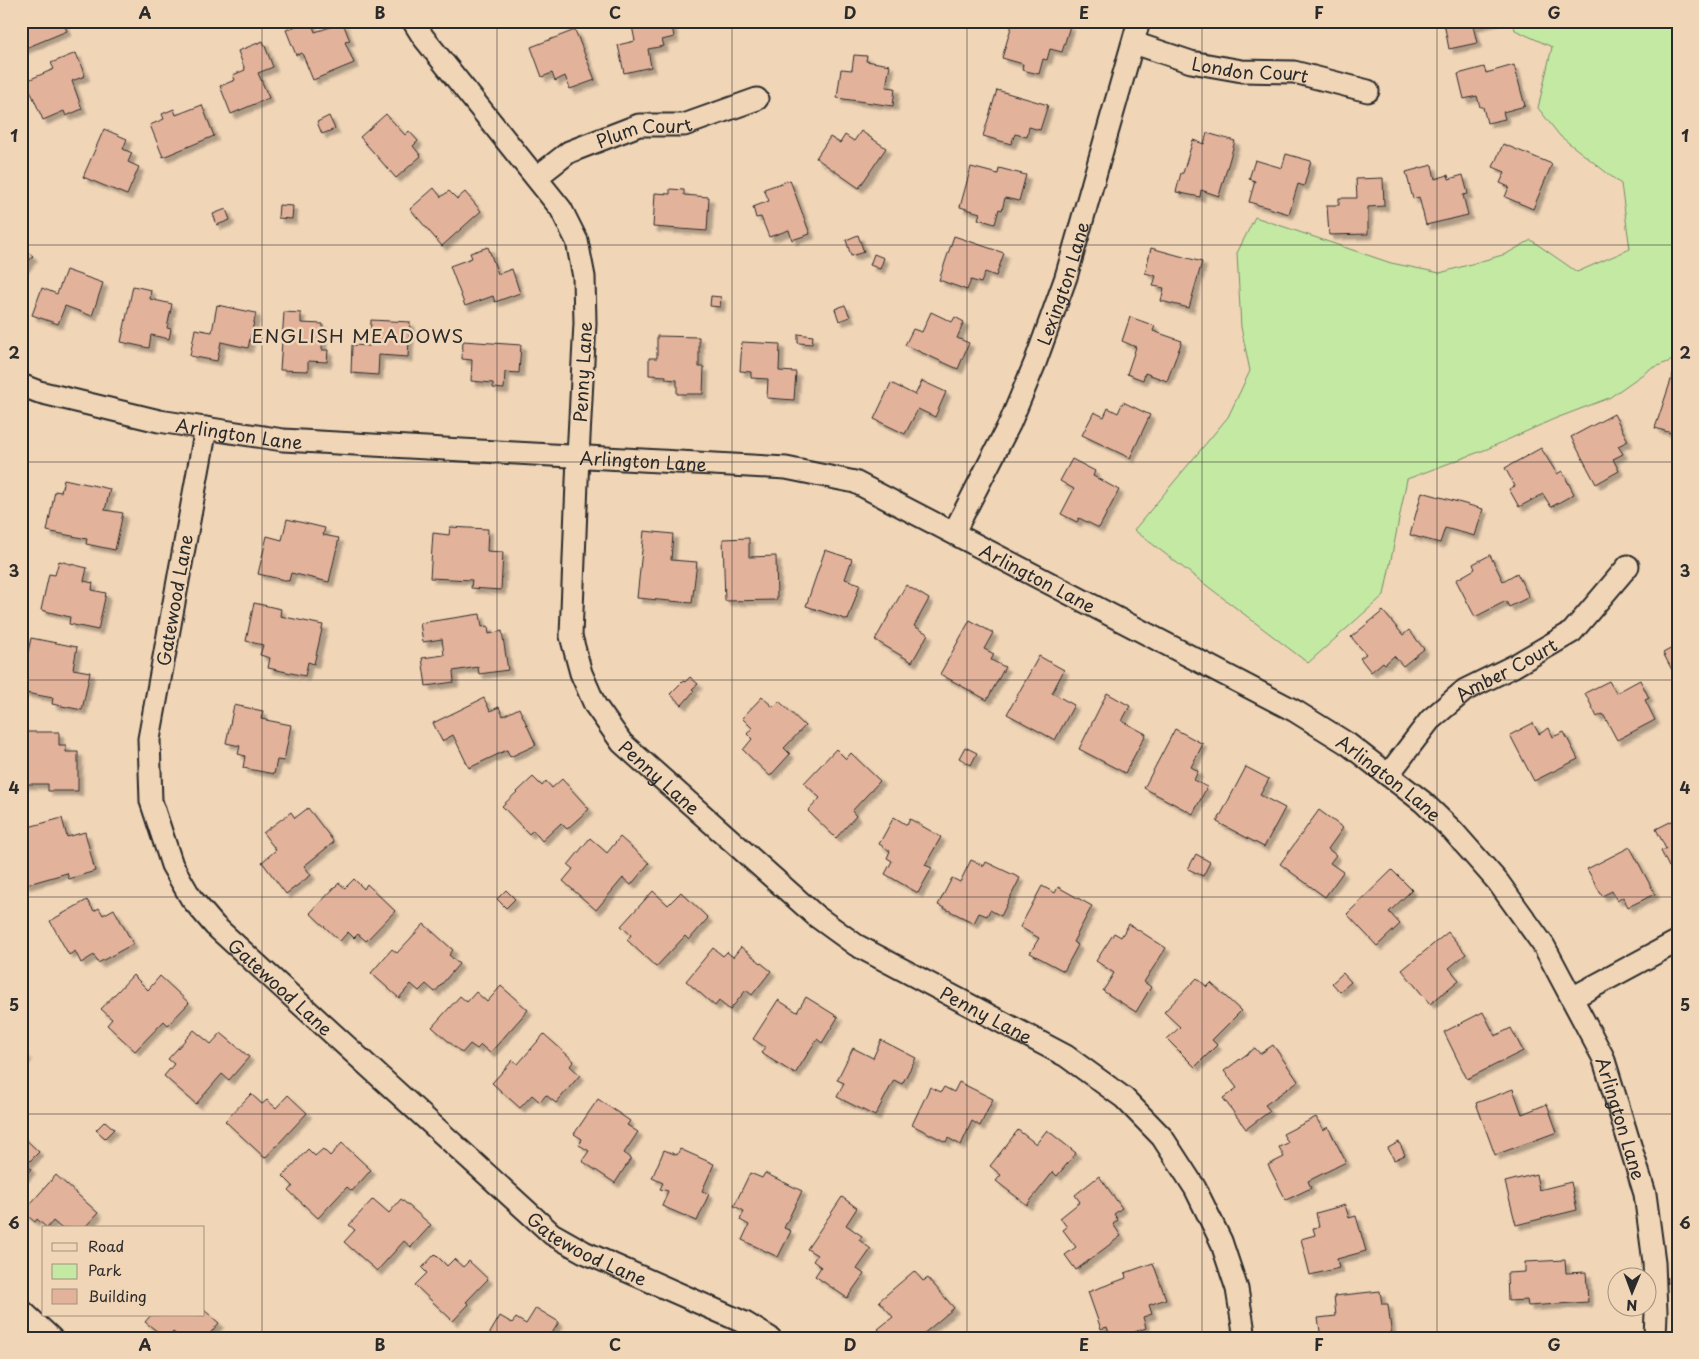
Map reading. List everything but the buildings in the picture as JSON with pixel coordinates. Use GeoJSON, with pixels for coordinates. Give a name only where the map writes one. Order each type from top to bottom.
{"type":"FeatureCollection","features":[{"type":"Feature","properties":{"kind":"street","name":"Penny Lane"},"geometry":{"type":"LineString","coordinates":[[413,21],[423,37],[562,209],[577,241],[584,278],[585,323],[571,636],[581,673],[595,705],[622,743],[816,916],[856,945],[1066,1056],[1124,1098],[1162,1137],[1195,1188],[1222,1241],[1237,1289],[1246,1338]]}},
{"type":"Feature","properties":{"kind":"street","name":"Lexington Lane"},"geometry":{"type":"LineString","coordinates":[[954,532],[1010,423],[1066,277],[1139,21]]}},
{"type":"Feature","properties":{"kind":"street","name":"London Court"},"geometry":{"type":"LineString","coordinates":[[1134,43],[1191,62],[1242,71],[1294,72],[1368,91]]}},
{"type":"Feature","properties":{"kind":"street","name":"Plum Court"},"geometry":{"type":"LineString","coordinates":[[537,177],[569,152],[638,126],[684,125],[757,99]]}},
{"type":"Feature","properties":{"kind":"street","name":"Arlington Lane"},"geometry":{"type":"LineString","coordinates":[[21,385],[38,392],[140,417],[283,440],[786,468],[855,482],[1296,711],[1348,744],[1423,802],[1453,831],[1498,882],[1544,946],[1603,1057],[1645,1194],[1654,1262],[1655,1338]]}},
{"type":"Feature","properties":{"kind":"street","name":"Gatewood Lane"},"geometry":{"type":"LineString","coordinates":[[206,428],[149,739],[151,801],[172,865],[191,898],[215,926],[552,1234],[584,1252],[745,1323],[770,1338]]}},
{"type":"Feature","properties":{"kind":"street","name":"Amber Court"},"geometry":{"type":"LineString","coordinates":[[1388,775],[1430,720],[1465,690],[1514,666],[1572,632],[1628,566]]}},
{"type":"Feature","properties":{"kind":"street"},"geometry":{"type":"LineString","coordinates":[[1572,998],[1678,941]]}},
{"type":"Feature","properties":{"kind":"street"},"geometry":{"type":"LineString","coordinates":[[21,1310],[51,1338]]}},
{"type":"Feature","properties":{"kind":"green space"},"geometry":{"type":"Polygon","coordinates":[[[1513,21],[1678,21],[1678,358],[1650,369],[1609,398],[1554,419],[1487,449],[1407,479],[1384,595],[1308,663],[1134,530],[1228,417],[1250,371],[1241,327],[1237,253],[1255,217],[1391,263],[1440,273],[1506,254],[1531,240],[1577,272],[1630,249],[1621,184],[1560,136],[1538,108],[1552,47],[1515,30],[1513,21]]]}},
{"type":"Feature","properties":{"kind":"district","name":"ENGLISH MEADOWS"},"geometry":{"type":"Point","coordinates":[358,335]}}]}
